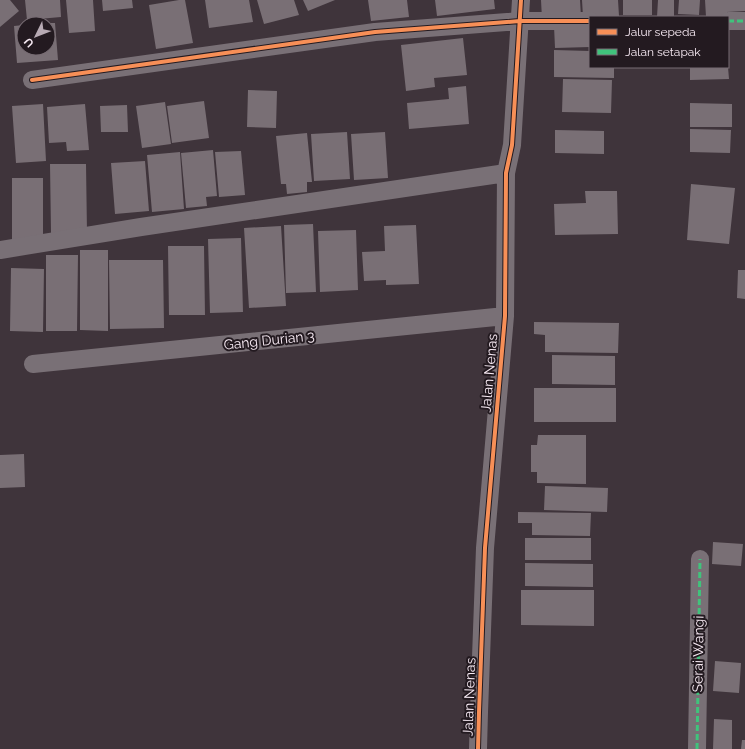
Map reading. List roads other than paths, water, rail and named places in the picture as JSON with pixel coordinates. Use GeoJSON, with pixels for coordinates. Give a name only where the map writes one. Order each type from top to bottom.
{"type":"FeatureCollection","features":[{"type":"Feature","properties":{"kind":"street","name":"Jalan Nenas"},"geometry":{"type":"LineString","coordinates":[[478,749],[485,548],[505,316],[506,172],[512,145],[521,0]]}},
{"type":"Feature","properties":{"kind":"street"},"geometry":{"type":"LineString","coordinates":[[32,80],[375,32],[520,21],[589,21]]}},
{"type":"Feature","properties":{"kind":"street"},"geometry":{"type":"LineString","coordinates":[[729,21],[745,21]]}},
{"type":"Feature","properties":{"kind":"street"},"geometry":{"type":"LineString","coordinates":[[0,250],[506,172]]}},
{"type":"Feature","properties":{"kind":"street","name":"Gang Durian 3"},"geometry":{"type":"LineString","coordinates":[[33,364],[505,316]]}},
{"type":"Feature","properties":{"kind":"street","name":"Serai Wangi"},"geometry":{"type":"LineString","coordinates":[[697,749],[700,559]]}}]}
